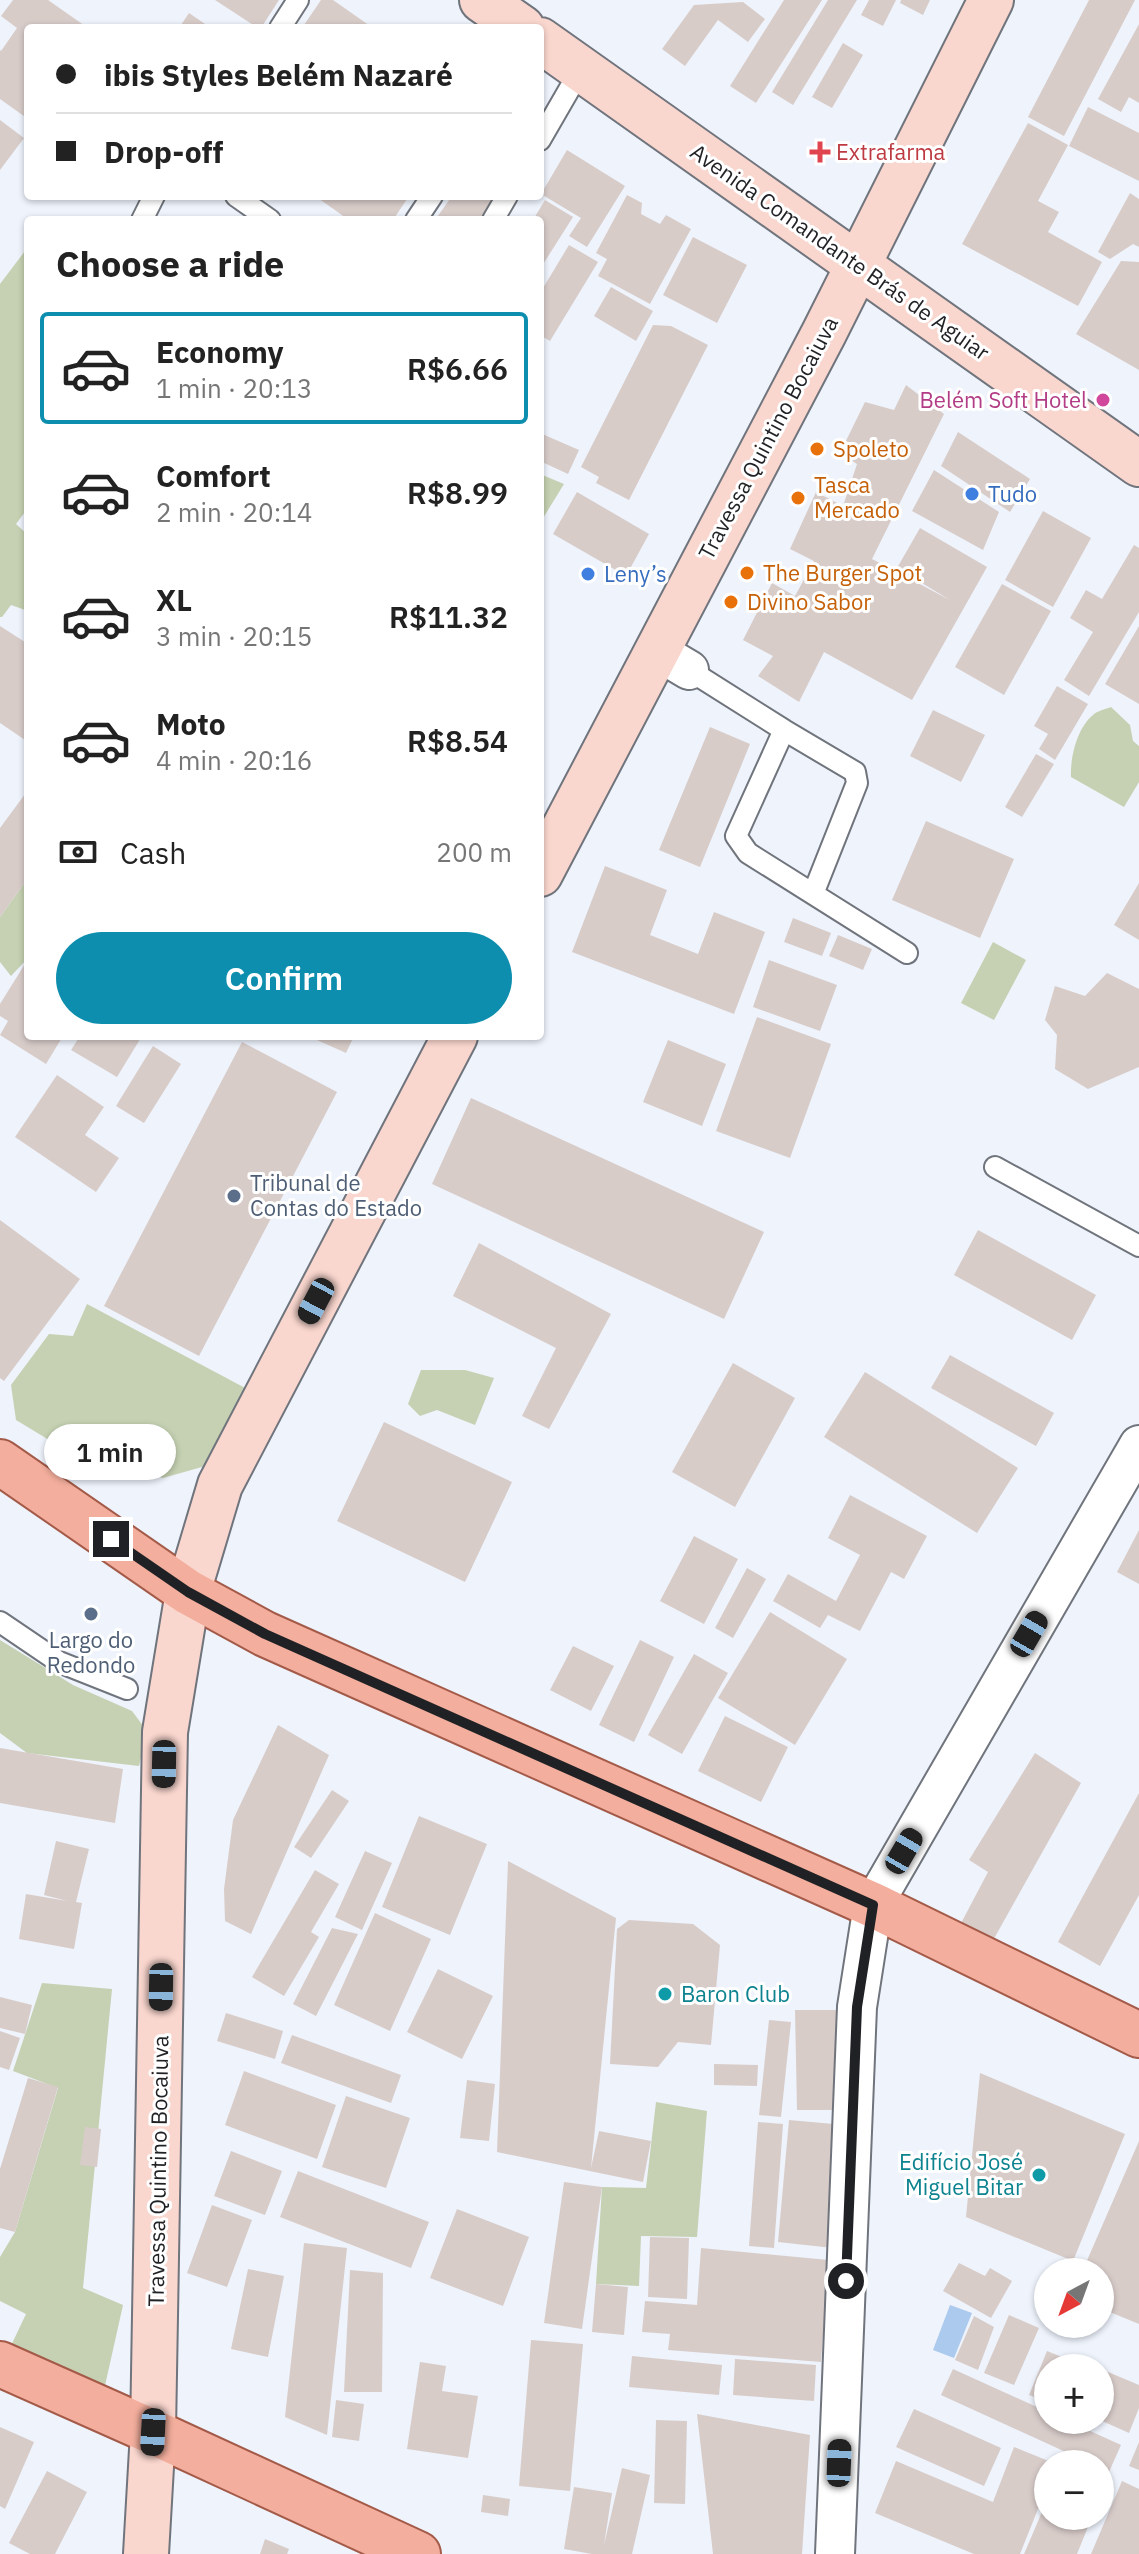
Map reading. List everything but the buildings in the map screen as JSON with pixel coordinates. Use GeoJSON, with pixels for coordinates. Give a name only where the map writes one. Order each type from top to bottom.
{"type":"FeatureCollection","features":[{"type":"Feature","properties":{"kind":"main road"},"geometry":{"type":"LineString","coordinates":[[0,1462],[188,1592],[265,1634],[873,1905],[1139,2035]]}},
{"type":"Feature","properties":{"kind":"main road"},"geometry":{"type":"LineString","coordinates":[[0,2364],[418,2554]]}},
{"type":"Feature","properties":{"kind":"street"},"geometry":{"type":"LineString","coordinates":[[482,0],[516,24]]}},
{"type":"Feature","properties":{"kind":"street","name":"Travessa Quintino Bocaiuva"},"geometry":{"type":"LineString","coordinates":[[544,868],[673,660],[887,203],[991,0]]}},
{"type":"Feature","properties":{"kind":"street","name":"Avenida Comandante Brás de Aguiar"},"geometry":{"type":"LineString","coordinates":[[544,43],[1139,464]]}},
{"type":"Feature","properties":{"kind":"street","name":"Travessa Quintino Bocaiuva"},"geometry":{"type":"LineString","coordinates":[[146,2554],[153,2432],[165,1732],[188,1592],[220,1485],[453,1040]]}},
{"type":"Feature","properties":{"kind":"street"},"geometry":{"type":"LineString","coordinates":[[835,2554],[857,2007],[873,1905],[1139,1445]]}},
{"type":"Feature","properties":{"kind":"lane"},"geometry":{"type":"LineString","coordinates":[[283,24],[298,0]]}},
{"type":"Feature","properties":{"kind":"lane"},"geometry":{"type":"LineString","coordinates":[[544,133],[581,69]]}},
{"type":"Feature","properties":{"kind":"lane"},"geometry":{"type":"LineString","coordinates":[[242,200],[264,216]]}},
{"type":"Feature","properties":{"kind":"lane"},"geometry":{"type":"LineString","coordinates":[[673,660],[855,772],[857,783],[813,894]]}},
{"type":"Feature","properties":{"kind":"lane"},"geometry":{"type":"LineString","coordinates":[[784,730],[736,836],[748,853],[907,953]]}},
{"type":"Feature","properties":{"kind":"lane"},"geometry":{"type":"LineString","coordinates":[[995,1167],[1139,1246]]}},
{"type":"Feature","properties":{"kind":"lane"},"geometry":{"type":"LineString","coordinates":[[0,1622],[59,1662],[127,1689]]}},
{"type":"Feature","properties":{"kind":"green space"},"geometry":{"type":"Polygon","coordinates":[[[24,252],[24,513],[16,524],[24,531],[24,610],[11,605],[2,617],[0,617],[0,284],[24,252]]]}},
{"type":"Feature","properties":{"kind":"green space"},"geometry":{"type":"Polygon","coordinates":[[[544,476],[564,484],[544,516],[544,476]]]}},
{"type":"Feature","properties":{"kind":"green space"},"geometry":{"type":"Polygon","coordinates":[[[1111,707],[1130,725],[1133,741],[1139,746],[1139,782],[1124,807],[1071,777],[1073,752],[1087,721],[1111,707]]]}},
{"type":"Feature","properties":{"kind":"green space"},"geometry":{"type":"Polygon","coordinates":[[[24,884],[24,962],[11,976],[0,962],[0,917],[24,884]]]}},
{"type":"Feature","properties":{"kind":"green space"},"geometry":{"type":"Polygon","coordinates":[[[993,942],[1026,960],[994,1020],[961,1003],[993,942]]]}},
{"type":"Feature","properties":{"kind":"green space"},"geometry":{"type":"Polygon","coordinates":[[[87,1304],[249,1390],[209,1465],[163,1478],[54,1443],[16,1420],[11,1385],[49,1334],[73,1336],[87,1304]]]}},
{"type":"Feature","properties":{"kind":"green space"},"geometry":{"type":"Polygon","coordinates":[[[421,1370],[465,1370],[494,1378],[475,1425],[437,1410],[420,1416],[408,1404],[421,1370]]]}},
{"type":"Feature","properties":{"kind":"green space"},"geometry":{"type":"Polygon","coordinates":[[[0,1640],[73,1685],[132,1711],[147,1731],[139,1766],[27,1753],[0,1733],[0,1640]]]}},
{"type":"Feature","properties":{"kind":"green space"},"geometry":{"type":"Polygon","coordinates":[[[42,1983],[112,1989],[83,2288],[123,2305],[102,2399],[8,2352],[26,2314],[0,2301],[0,2257],[15,2232],[58,2088],[13,2071],[42,1983]]]}},
{"type":"Feature","properties":{"kind":"green space"},"geometry":{"type":"Polygon","coordinates":[[[656,2102],[707,2111],[697,2237],[641,2236],[639,2286],[596,2284],[602,2187],[646,2188],[656,2102]]]}},
{"type":"Feature","properties":{"kind":"water"},"geometry":{"type":"Polygon","coordinates":[[[950,2305],[972,2313],[954,2358],[933,2350],[950,2305]]]}},
{"type":"Feature","properties":{"kind":"place","name":"Extrafarma"},"geometry":{"type":"Point","coordinates":[820,152]}},
{"type":"Feature","properties":{"kind":"place","name":"Belém Soft Hotel"},"geometry":{"type":"Point","coordinates":[1103,400]}},
{"type":"Feature","properties":{"kind":"place","name":"Spoleto"},"geometry":{"type":"Point","coordinates":[817,449]}},
{"type":"Feature","properties":{"kind":"place","name":"Tudo"},"geometry":{"type":"Point","coordinates":[972,494]}},
{"type":"Feature","properties":{"kind":"place","name":"Tasca Mercado"},"geometry":{"type":"Point","coordinates":[798,498]}},
{"type":"Feature","properties":{"kind":"place","name":"The Burger Spot"},"geometry":{"type":"Point","coordinates":[747,573]}},
{"type":"Feature","properties":{"kind":"place","name":"Leny’s"},"geometry":{"type":"Point","coordinates":[588,574]}},
{"type":"Feature","properties":{"kind":"place","name":"Divino Sabor"},"geometry":{"type":"Point","coordinates":[731,602]}},
{"type":"Feature","properties":{"kind":"place","name":"Tribunal de Contas do Estado"},"geometry":{"type":"Point","coordinates":[234,1196]}},
{"type":"Feature","properties":{"kind":"place","name":"Largo do Redondo"},"geometry":{"type":"Point","coordinates":[91,1614]}},
{"type":"Feature","properties":{"kind":"place","name":"Baron Club"},"geometry":{"type":"Point","coordinates":[665,1994]}},
{"type":"Feature","properties":{"kind":"place","name":"Edifício José Miguel Bitar"},"geometry":{"type":"Point","coordinates":[1039,2175]}},
{"type":"Feature","properties":{"kind":"route"},"geometry":{"type":"LineString","coordinates":[[111,1539],[188,1592],[265,1634],[873,1905],[857,2007],[846,2281]]}}]}
